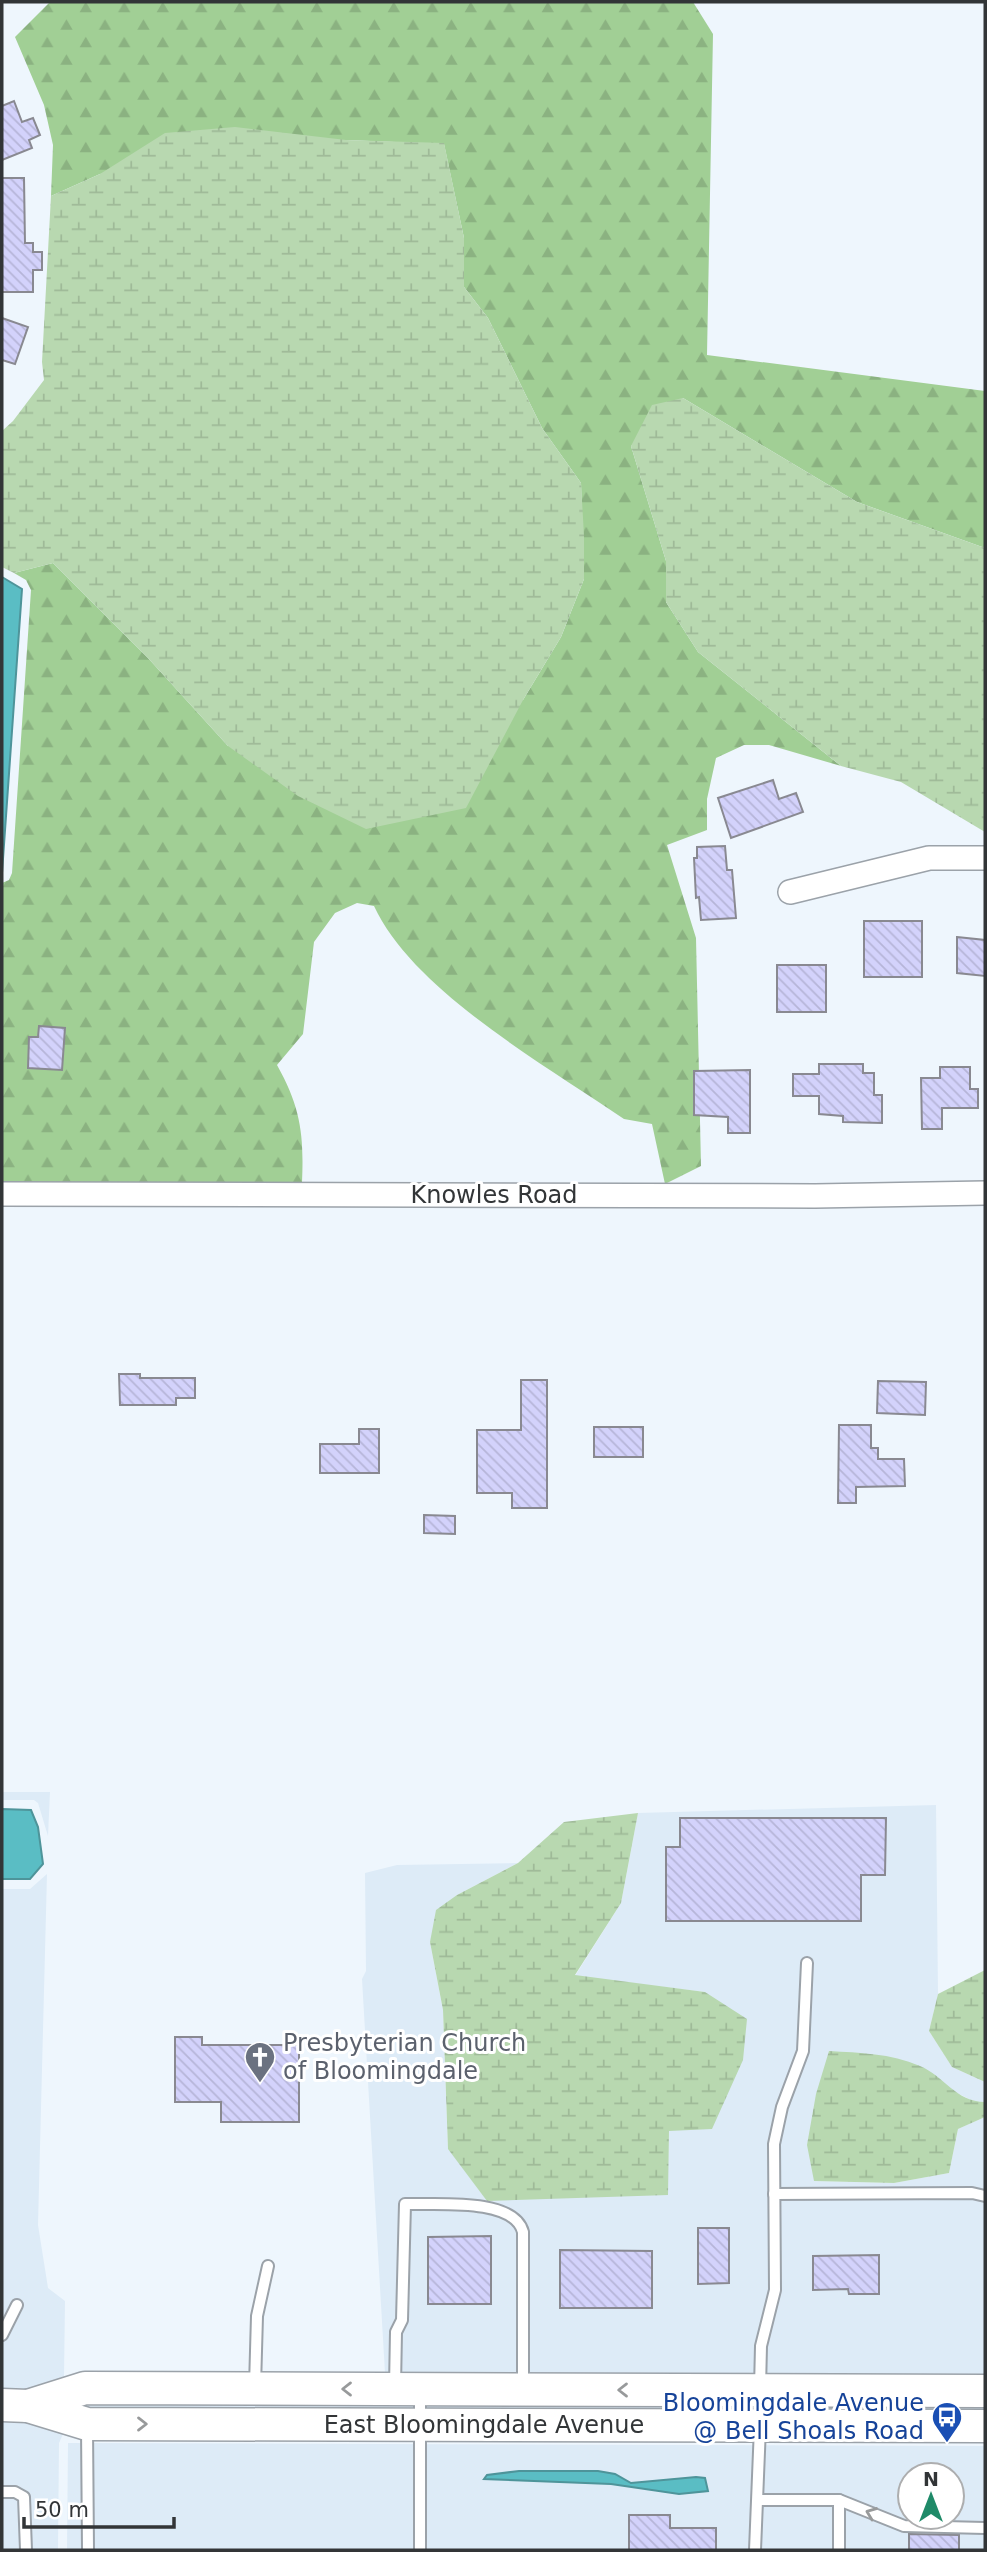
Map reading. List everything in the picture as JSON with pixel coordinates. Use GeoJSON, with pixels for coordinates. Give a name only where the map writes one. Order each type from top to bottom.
{"type":"FeatureCollection","features":[{"type":"Feature","properties":{"kind":"main road","name":"East Bloomingdale Avenue"},"geometry":{"type":"LineString","coordinates":[[15,2406],[85,2388],[985,2391]]}},
{"type":"Feature","properties":{"kind":"main road","name":"East Bloomingdale Avenue"},"geometry":{"type":"LineString","coordinates":[[15,2406],[87,2424],[985,2426]]}},
{"type":"Feature","properties":{"kind":"street"},"geometry":{"type":"LineString","coordinates":[[790,892],[929,859],[985,858]]}},
{"type":"Feature","properties":{"kind":"street","name":"Knowles Road"},"geometry":{"type":"LineString","coordinates":[[2,1194],[815,1196],[985,1193]]}},
{"type":"Feature","properties":{"kind":"lane"},"geometry":{"type":"LineString","coordinates":[[760,2391],[761,2346],[775,2290],[776,2126],[800,2067],[806,2032],[807,1963]]}},
{"type":"Feature","properties":{"kind":"lane"},"geometry":{"type":"LineString","coordinates":[[774,2194],[972,2193],[985,2196]]}},
{"type":"Feature","properties":{"kind":"lane"},"geometry":{"type":"LineString","coordinates":[[420,2550],[420,2424],[407,2389],[396,2332],[402,2320],[405,2204],[478,2206],[503,2211],[518,2220],[523,2232],[523,2389]]}},
{"type":"Feature","properties":{"kind":"lane"},"geometry":{"type":"LineString","coordinates":[[255,2389],[257,2316],[268,2266]]}},
{"type":"Feature","properties":{"kind":"lane"},"geometry":{"type":"LineString","coordinates":[[2,2335],[16,2305]]}},
{"type":"Feature","properties":{"kind":"lane"},"geometry":{"type":"LineString","coordinates":[[87,2424],[88,2550]]}},
{"type":"Feature","properties":{"kind":"lane"},"geometry":{"type":"LineString","coordinates":[[755,2550],[760,2425]]}},
{"type":"Feature","properties":{"kind":"lane"},"geometry":{"type":"LineString","coordinates":[[2,2492],[15,2492],[24,2497],[26,2550]]}},
{"type":"Feature","properties":{"kind":"lane"},"geometry":{"type":"LineString","coordinates":[[758,2500],[839,2500],[904,2526],[985,2527]]}},
{"type":"Feature","properties":{"kind":"lane"},"geometry":{"type":"LineString","coordinates":[[839,2500],[839,2550]]}},
{"type":"Feature","properties":{"kind":"shaded area"},"geometry":{"type":"Polygon","coordinates":[[[2,1792],[50,1792],[48,1836],[38,1803],[34,1800],[2,1800],[2,1792]]]}},
{"type":"Feature","properties":{"kind":"shaded area"},"geometry":{"type":"Polygon","coordinates":[[[936,1805],[938,1994],[929,2031],[952,2067],[985,2082],[985,2102],[975,2102],[955,2092],[922,2067],[814,2181],[894,2183],[949,2173],[958,2129],[985,2117],[985,2380],[2,2394],[2,1889],[30,1889],[47,1874],[38,2225],[48,2288],[65,2301],[64,2376],[385,2373],[362,1979],[366,1971],[365,1873],[397,1865],[518,1863],[457,1895],[430,1942],[443,2010],[448,2149],[667,2195],[669,2130],[705,1992],[575,1976],[621,1903],[638,1813],[936,1805]]]}},
{"type":"Feature","properties":{"kind":"shaded area"},"geometry":{"type":"Polygon","coordinates":[[[87,2400],[985,2404],[985,2415],[88,2412],[67,2406],[87,2400]]]}},
{"type":"Feature","properties":{"kind":"shaded area"},"geometry":{"type":"Polygon","coordinates":[[[2,2417],[20,2417],[68,2432],[63,2434],[59,2443],[58,2550],[2,2550],[2,2417]]]}},
{"type":"Feature","properties":{"kind":"shaded area"},"geometry":{"type":"Polygon","coordinates":[[[68,2443],[985,2446],[985,2550],[67,2550],[68,2443]]]}},
{"type":"Feature","properties":{"kind":"green space"},"geometry":{"type":"Polygon","coordinates":[[[50,2],[693,2],[713,34],[707,355],[985,391],[985,548],[857,502],[683,398],[631,446],[666,561],[666,602],[698,652],[841,766],[769,745],[744,745],[716,758],[707,799],[707,830],[667,845],[696,938],[701,1166],[665,1184],[652,1124],[624,1119],[521,1051],[450,997],[419,968],[393,938],[374,906],[357,903],[335,913],[314,942],[303,1034],[277,1065],[291,1095],[299,1122],[302,1183],[2,1182],[2,883],[9,880],[12,873],[31,590],[26,580],[14,573],[53,563],[148,658],[228,746],[523,700],[561,637],[584,579],[581,483],[542,428],[488,318],[464,287],[464,238],[444,144],[346,140],[100,174],[51,196],[53,145],[44,105],[15,37],[50,2]]]}},
{"type":"Feature","properties":{"kind":"green space"},"geometry":{"type":"Polygon","coordinates":[[[235,127],[346,140],[444,143],[464,238],[464,287],[488,318],[542,428],[581,483],[584,579],[561,637],[523,700],[466,808],[366,829],[298,796],[228,746],[148,658],[53,563],[14,573],[2,567],[2,431],[13,421],[44,380],[42,362],[51,196],[100,174],[165,133],[235,127]]]}},
{"type":"Feature","properties":{"kind":"green space"},"geometry":{"type":"Polygon","coordinates":[[[683,398],[857,502],[985,548],[985,832],[901,782],[841,766],[698,652],[666,602],[666,561],[631,446],[652,405],[683,398]]]}},
{"type":"Feature","properties":{"kind":"green space"},"geometry":{"type":"Polygon","coordinates":[[[638,1813],[621,1903],[575,1975],[705,1992],[747,2019],[743,2060],[712,2129],[669,2131],[668,2195],[487,2201],[448,2149],[443,2010],[430,1942],[436,1910],[457,1895],[518,1863],[564,1822],[638,1813]]]}},
{"type":"Feature","properties":{"kind":"green space"},"geometry":{"type":"Polygon","coordinates":[[[985,1970],[985,2082],[952,2067],[929,2031],[938,1994],[985,1970]]]}},
{"type":"Feature","properties":{"kind":"green space"},"geometry":{"type":"Polygon","coordinates":[[[829,2051],[897,2058],[928,2070],[966,2098],[985,2102],[985,2117],[958,2129],[949,2173],[894,2183],[814,2181],[807,2145],[816,2094],[829,2051]]]}},
{"type":"Feature","properties":{"kind":"water"},"geometry":{"type":"Polygon","coordinates":[[[2,577],[22,589],[2,873],[2,577]]]}},
{"type":"Feature","properties":{"kind":"water"},"geometry":{"type":"Polygon","coordinates":[[[2,1809],[31,1810],[38,1827],[43,1864],[30,1879],[2,1879],[2,1809]]]}},
{"type":"Feature","properties":{"kind":"water"},"geometry":{"type":"Polygon","coordinates":[[[519,2471],[598,2471],[615,2474],[631,2483],[696,2477],[705,2478],[708,2491],[679,2494],[611,2484],[484,2479],[487,2475],[519,2471]]]}},
{"type":"Feature","properties":{"kind":"building"},"geometry":{"type":"Polygon","coordinates":[[[14,101],[22,122],[33,118],[40,135],[29,140],[32,148],[2,160],[2,106],[14,101]]]}},
{"type":"Feature","properties":{"kind":"building"},"geometry":{"type":"Polygon","coordinates":[[[2,178],[24,178],[25,243],[33,243],[33,252],[42,252],[42,270],[33,270],[33,292],[2,292],[2,178]]]}},
{"type":"Feature","properties":{"kind":"building"},"geometry":{"type":"Polygon","coordinates":[[[2,318],[28,327],[15,364],[2,360],[2,318]]]}},
{"type":"Feature","properties":{"kind":"building"},"geometry":{"type":"Polygon","coordinates":[[[773,780],[779,799],[796,793],[803,812],[731,838],[718,798],[773,780]]]}},
{"type":"Feature","properties":{"kind":"building"},"geometry":{"type":"Polygon","coordinates":[[[725,846],[727,870],[732,870],[736,918],[701,920],[699,897],[696,898],[694,858],[697,858],[697,847],[725,846]]]}},
{"type":"Feature","properties":{"kind":"building"},"geometry":{"type":"Polygon","coordinates":[[[864,921],[922,921],[922,977],[864,977],[864,921]]]}},
{"type":"Feature","properties":{"kind":"building"},"geometry":{"type":"Polygon","coordinates":[[[957,937],[985,940],[985,976],[957,973],[957,937]]]}},
{"type":"Feature","properties":{"kind":"building"},"geometry":{"type":"Polygon","coordinates":[[[777,965],[826,965],[826,1012],[777,1012],[777,965]]]}},
{"type":"Feature","properties":{"kind":"building"},"geometry":{"type":"Polygon","coordinates":[[[39,1026],[65,1028],[62,1070],[28,1068],[29,1037],[38,1037],[39,1026]]]}},
{"type":"Feature","properties":{"kind":"building"},"geometry":{"type":"Polygon","coordinates":[[[819,1064],[863,1064],[863,1073],[874,1073],[874,1095],[882,1095],[882,1123],[843,1122],[843,1116],[819,1114],[819,1096],[793,1096],[793,1074],[819,1074],[819,1064]]]}},
{"type":"Feature","properties":{"kind":"building"},"geometry":{"type":"Polygon","coordinates":[[[940,1067],[970,1067],[970,1089],[978,1089],[978,1108],[942,1108],[942,1129],[922,1129],[921,1078],[940,1078],[940,1067]]]}},
{"type":"Feature","properties":{"kind":"building"},"geometry":{"type":"Polygon","coordinates":[[[750,1070],[750,1133],[728,1133],[728,1117],[694,1115],[694,1071],[750,1070]]]}},
{"type":"Feature","properties":{"kind":"building"},"geometry":{"type":"Polygon","coordinates":[[[119,1374],[140,1374],[140,1378],[195,1378],[195,1398],[176,1398],[176,1405],[120,1405],[119,1374]]]}},
{"type":"Feature","properties":{"kind":"building"},"geometry":{"type":"Polygon","coordinates":[[[521,1380],[547,1380],[547,1508],[512,1508],[512,1493],[477,1493],[477,1430],[521,1430],[521,1380]]]}},
{"type":"Feature","properties":{"kind":"building"},"geometry":{"type":"Polygon","coordinates":[[[878,1381],[926,1382],[925,1415],[877,1413],[878,1381]]]}},
{"type":"Feature","properties":{"kind":"building"},"geometry":{"type":"Polygon","coordinates":[[[839,1425],[871,1425],[871,1448],[878,1448],[878,1459],[904,1459],[905,1486],[856,1487],[856,1503],[838,1503],[839,1425]]]}},
{"type":"Feature","properties":{"kind":"building"},"geometry":{"type":"Polygon","coordinates":[[[594,1427],[643,1427],[643,1457],[594,1457],[594,1427]]]}},
{"type":"Feature","properties":{"kind":"building"},"geometry":{"type":"Polygon","coordinates":[[[359,1429],[379,1429],[379,1473],[320,1473],[320,1444],[359,1444],[359,1429]]]}},
{"type":"Feature","properties":{"kind":"building"},"geometry":{"type":"Polygon","coordinates":[[[424,1515],[455,1516],[455,1534],[424,1533],[424,1515]]]}},
{"type":"Feature","properties":{"kind":"building"},"geometry":{"type":"Polygon","coordinates":[[[680,1818],[886,1818],[885,1875],[861,1875],[861,1921],[666,1921],[666,1847],[680,1847],[680,1818]]]}},
{"type":"Feature","properties":{"kind":"building","name":"Presbyterian Church of Bloomingdale"},"geometry":{"type":"Polygon","coordinates":[[[175,2037],[202,2037],[202,2045],[299,2045],[299,2122],[221,2122],[221,2102],[175,2102],[175,2037]]]}},
{"type":"Feature","properties":{"kind":"building"},"geometry":{"type":"Polygon","coordinates":[[[698,2228],[729,2228],[729,2283],[698,2284],[698,2228]]]}},
{"type":"Feature","properties":{"kind":"building"},"geometry":{"type":"Polygon","coordinates":[[[491,2236],[491,2304],[428,2304],[428,2237],[491,2236]]]}},
{"type":"Feature","properties":{"kind":"building"},"geometry":{"type":"Polygon","coordinates":[[[560,2250],[652,2251],[652,2308],[560,2308],[560,2250]]]}},
{"type":"Feature","properties":{"kind":"building"},"geometry":{"type":"Polygon","coordinates":[[[879,2255],[879,2294],[849,2294],[848,2289],[813,2290],[813,2256],[879,2255]]]}},
{"type":"Feature","properties":{"kind":"building"},"geometry":{"type":"Polygon","coordinates":[[[629,2515],[670,2515],[670,2528],[716,2528],[716,2550],[629,2550],[629,2515]]]}},
{"type":"Feature","properties":{"kind":"building"},"geometry":{"type":"Polygon","coordinates":[[[909,2534],[959,2535],[959,2550],[909,2550],[909,2534]]]}},
{"type":"Feature","properties":{"kind":"place","name":"Presbyterian Church of Bloomingdale"},"geometry":{"type":"Point","coordinates":[260,2084]}},
{"type":"Feature","properties":{"kind":"place","name":"Bloomingdale Avenue @ Bell Shoals Road"},"geometry":{"type":"Point","coordinates":[947,2444]}}]}
